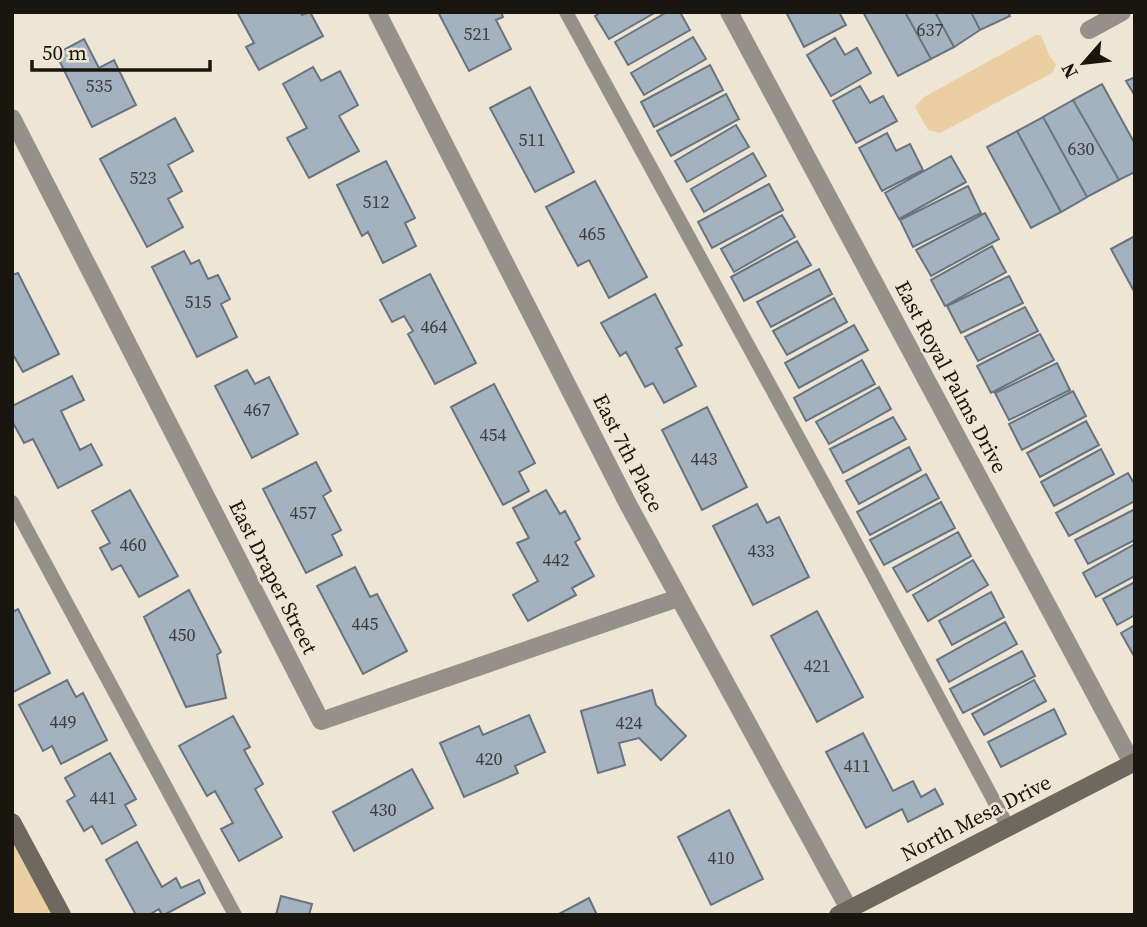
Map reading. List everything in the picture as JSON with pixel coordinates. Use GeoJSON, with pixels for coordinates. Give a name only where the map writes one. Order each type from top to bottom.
{"type":"FeatureCollection","features":[{"type":"Feature","properties":{"kind":"main road","name":"North Mesa Drive"},"geometry":{"type":"LineString","coordinates":[[844,912],[1133,762]]}},
{"type":"Feature","properties":{"kind":"main road"},"geometry":{"type":"LineString","coordinates":[[12,822],[62,915]]}},
{"type":"Feature","properties":{"kind":"street","name":"East 7th Place"},"geometry":{"type":"LineString","coordinates":[[377,12],[629,506],[844,912]]}},
{"type":"Feature","properties":{"kind":"street","name":"East Royal Palms Drive"},"geometry":{"type":"LineString","coordinates":[[729,12],[1133,762]]}},
{"type":"Feature","properties":{"kind":"street"},"geometry":{"type":"LineString","coordinates":[[1089,30],[1122,12]]}},
{"type":"Feature","properties":{"kind":"street","name":"East Draper Street"},"geometry":{"type":"LineString","coordinates":[[12,118],[321,721],[678,598]]}},
{"type":"Feature","properties":{"kind":"lane"},"geometry":{"type":"LineString","coordinates":[[566,12],[1008,827]]}},
{"type":"Feature","properties":{"kind":"lane"},"geometry":{"type":"LineString","coordinates":[[12,502],[235,915]]}},
{"type":"Feature","properties":{"kind":"shaded area"},"geometry":{"type":"Polygon","coordinates":[[[1036,35],[1041,35],[1056,65],[1052,73],[940,133],[928,130],[915,107],[924,97],[1036,35]]]}},
{"type":"Feature","properties":{"kind":"shaded area"},"geometry":{"type":"Polygon","coordinates":[[[12,822],[62,915],[12,915],[12,822]]]}},
{"type":"Feature","properties":{"kind":"building"},"geometry":{"type":"Polygon","coordinates":[[[237,12],[300,12],[302,15],[310,12],[323,36],[259,70],[246,47],[254,43],[237,12]]]}},
{"type":"Feature","properties":{"kind":"building"},"geometry":{"type":"Polygon","coordinates":[[[438,12],[501,12],[503,17],[496,20],[511,49],[469,71],[438,12]]]}},
{"type":"Feature","properties":{"kind":"building"},"geometry":{"type":"Polygon","coordinates":[[[601,12],[656,12],[609,39],[595,16],[601,12]]]}},
{"type":"Feature","properties":{"kind":"building"},"geometry":{"type":"Polygon","coordinates":[[[667,12],[680,12],[690,30],[628,65],[615,42],[667,12]]]}},
{"type":"Feature","properties":{"kind":"building"},"geometry":{"type":"Polygon","coordinates":[[[786,12],[839,12],[846,25],[804,47],[786,12]]]}},
{"type":"Feature","properties":{"kind":"building"},"geometry":{"type":"Polygon","coordinates":[[[863,12],[905,12],[931,59],[898,76],[863,12]]]}},
{"type":"Feature","properties":{"kind":"building"},"geometry":{"type":"Polygon","coordinates":[[[905,12],[935,12],[954,47],[931,59],[905,12]]]}},
{"type":"Feature","properties":{"kind":"building"},"geometry":{"type":"Polygon","coordinates":[[[935,12],[971,12],[980,30],[954,47],[935,12]]]}},
{"type":"Feature","properties":{"kind":"building"},"geometry":{"type":"Polygon","coordinates":[[[971,12],[1008,12],[1010,16],[980,30],[971,12]]]}},
{"type":"Feature","properties":{"kind":"building"},"geometry":{"type":"Polygon","coordinates":[[[693,37],[706,59],[644,95],[631,73],[693,37]]]}},
{"type":"Feature","properties":{"kind":"building"},"geometry":{"type":"Polygon","coordinates":[[[835,38],[845,55],[857,48],[871,73],[831,96],[807,55],[835,38]]]}},
{"type":"Feature","properties":{"kind":"building"},"geometry":{"type":"Polygon","coordinates":[[[84,39],[99,68],[114,60],[136,105],[92,127],[56,54],[84,39]]]}},
{"type":"Feature","properties":{"kind":"building"},"geometry":{"type":"Polygon","coordinates":[[[710,65],[723,90],[654,127],[641,102],[710,65]]]}},
{"type":"Feature","properties":{"kind":"building"},"geometry":{"type":"Polygon","coordinates":[[[313,67],[321,81],[340,71],[358,105],[339,116],[359,151],[309,178],[287,138],[307,128],[283,84],[313,67]]]}},
{"type":"Feature","properties":{"kind":"building"},"geometry":{"type":"Polygon","coordinates":[[[1135,77],[1135,96],[1126,81],[1135,77]]]}},
{"type":"Feature","properties":{"kind":"building"},"geometry":{"type":"Polygon","coordinates":[[[1102,84],[1135,144],[1135,172],[1119,180],[1073,100],[1102,84]]]}},
{"type":"Feature","properties":{"kind":"building"},"geometry":{"type":"Polygon","coordinates":[[[860,86],[870,103],[883,96],[897,121],[856,143],[833,101],[860,86]]]}},
{"type":"Feature","properties":{"kind":"building"},"geometry":{"type":"Polygon","coordinates":[[[530,87],[574,172],[535,192],[490,108],[530,87]]]}},
{"type":"Feature","properties":{"kind":"building"},"geometry":{"type":"Polygon","coordinates":[[[726,94],[739,119],[671,156],[657,131],[726,94]]]}},
{"type":"Feature","properties":{"kind":"building"},"geometry":{"type":"Polygon","coordinates":[[[1073,100],[1119,180],[1087,197],[1043,117],[1073,100]]]}},
{"type":"Feature","properties":{"kind":"building"},"geometry":{"type":"Polygon","coordinates":[[[1043,117],[1087,197],[1061,212],[1017,131],[1043,117]]]}},
{"type":"Feature","properties":{"kind":"building"},"geometry":{"type":"Polygon","coordinates":[[[175,118],[193,151],[168,165],[182,191],[168,199],[183,227],[147,247],[100,159],[175,118]]]}},
{"type":"Feature","properties":{"kind":"building"},"geometry":{"type":"Polygon","coordinates":[[[736,125],[749,147],[687,182],[675,161],[736,125]]]}},
{"type":"Feature","properties":{"kind":"building"},"geometry":{"type":"Polygon","coordinates":[[[1017,131],[1061,212],[1031,228],[987,147],[1017,131]]]}},
{"type":"Feature","properties":{"kind":"building"},"geometry":{"type":"Polygon","coordinates":[[[887,133],[896,151],[910,144],[923,170],[882,191],[859,148],[887,133]]]}},
{"type":"Feature","properties":{"kind":"building"},"geometry":{"type":"Polygon","coordinates":[[[753,153],[766,176],[704,212],[691,189],[753,153]]]}},
{"type":"Feature","properties":{"kind":"building"},"geometry":{"type":"Polygon","coordinates":[[[951,156],[966,182],[899,219],[885,193],[951,156]]]}},
{"type":"Feature","properties":{"kind":"building"},"geometry":{"type":"Polygon","coordinates":[[[386,161],[415,218],[405,223],[416,246],[383,263],[368,232],[362,236],[337,185],[386,161]]]}},
{"type":"Feature","properties":{"kind":"building"},"geometry":{"type":"Polygon","coordinates":[[[595,181],[647,277],[609,298],[589,260],[578,266],[546,207],[595,181]]]}},
{"type":"Feature","properties":{"kind":"building"},"geometry":{"type":"Polygon","coordinates":[[[769,184],[783,210],[712,248],[698,222],[769,184]]]}},
{"type":"Feature","properties":{"kind":"building"},"geometry":{"type":"Polygon","coordinates":[[[968,186],[981,213],[913,247],[900,220],[968,186]]]}},
{"type":"Feature","properties":{"kind":"building"},"geometry":{"type":"Polygon","coordinates":[[[985,213],[999,239],[931,276],[916,250],[985,213]]]}},
{"type":"Feature","properties":{"kind":"building"},"geometry":{"type":"Polygon","coordinates":[[[782,215],[795,237],[734,272],[721,249],[782,215]]]}},
{"type":"Feature","properties":{"kind":"building"},"geometry":{"type":"Polygon","coordinates":[[[1135,236],[1135,293],[1111,249],[1135,236]]]}},
{"type":"Feature","properties":{"kind":"building"},"geometry":{"type":"Polygon","coordinates":[[[797,241],[811,265],[744,301],[731,277],[797,241]]]}},
{"type":"Feature","properties":{"kind":"building"},"geometry":{"type":"Polygon","coordinates":[[[992,246],[1006,272],[945,306],[931,280],[992,246]]]}},
{"type":"Feature","properties":{"kind":"building"},"geometry":{"type":"Polygon","coordinates":[[[184,251],[191,264],[199,260],[208,279],[218,275],[230,299],[221,304],[237,337],[197,357],[152,267],[184,251]]]}},
{"type":"Feature","properties":{"kind":"building"},"geometry":{"type":"Polygon","coordinates":[[[819,269],[832,294],[771,327],[757,302],[819,269]]]}},
{"type":"Feature","properties":{"kind":"building"},"geometry":{"type":"Polygon","coordinates":[[[18,273],[59,354],[23,372],[12,353],[12,275],[18,273]]]}},
{"type":"Feature","properties":{"kind":"building"},"geometry":{"type":"Polygon","coordinates":[[[430,274],[476,363],[435,384],[408,334],[413,331],[404,316],[392,322],[380,300],[430,274]]]}},
{"type":"Feature","properties":{"kind":"building"},"geometry":{"type":"Polygon","coordinates":[[[1009,276],[1023,303],[961,333],[947,306],[1009,276]]]}},
{"type":"Feature","properties":{"kind":"building"},"geometry":{"type":"Polygon","coordinates":[[[655,294],[682,345],[676,348],[696,386],[664,403],[653,383],[645,387],[626,352],[620,356],[601,323],[655,294]]]}},
{"type":"Feature","properties":{"kind":"building"},"geometry":{"type":"Polygon","coordinates":[[[834,298],[847,322],[787,355],[773,331],[834,298]]]}},
{"type":"Feature","properties":{"kind":"building"},"geometry":{"type":"Polygon","coordinates":[[[1025,307],[1038,331],[978,361],[965,337],[1025,307]]]}},
{"type":"Feature","properties":{"kind":"building"},"geometry":{"type":"Polygon","coordinates":[[[854,325],[868,350],[799,388],[785,363],[854,325]]]}},
{"type":"Feature","properties":{"kind":"building"},"geometry":{"type":"Polygon","coordinates":[[[1040,334],[1054,360],[991,393],[977,366],[1040,334]]]}},
{"type":"Feature","properties":{"kind":"building"},"geometry":{"type":"Polygon","coordinates":[[[862,360],[875,384],[806,421],[794,398],[862,360]]]}},
{"type":"Feature","properties":{"kind":"building"},"geometry":{"type":"Polygon","coordinates":[[[1057,363],[1070,390],[1009,420],[995,393],[1057,363]]]}},
{"type":"Feature","properties":{"kind":"building"},"geometry":{"type":"Polygon","coordinates":[[[247,370],[255,384],[269,377],[298,434],[252,458],[215,386],[247,370]]]}},
{"type":"Feature","properties":{"kind":"building"},"geometry":{"type":"Polygon","coordinates":[[[72,376],[84,400],[61,411],[80,450],[91,444],[102,465],[58,488],[33,439],[24,443],[12,421],[12,406],[72,376]]]}},
{"type":"Feature","properties":{"kind":"building"},"geometry":{"type":"Polygon","coordinates":[[[494,384],[535,463],[519,472],[529,491],[503,505],[451,407],[494,384]]]}},
{"type":"Feature","properties":{"kind":"building"},"geometry":{"type":"Polygon","coordinates":[[[879,387],[891,409],[829,444],[816,422],[879,387]]]}},
{"type":"Feature","properties":{"kind":"building"},"geometry":{"type":"Polygon","coordinates":[[[1073,391],[1086,416],[1022,450],[1009,424],[1073,391]]]}},
{"type":"Feature","properties":{"kind":"building"},"geometry":{"type":"Polygon","coordinates":[[[707,407],[747,487],[702,510],[662,430],[707,407]]]}},
{"type":"Feature","properties":{"kind":"building"},"geometry":{"type":"Polygon","coordinates":[[[893,417],[906,439],[843,473],[830,449],[893,417]]]}},
{"type":"Feature","properties":{"kind":"building"},"geometry":{"type":"Polygon","coordinates":[[[1086,421],[1099,445],[1040,477],[1027,453],[1086,421]]]}},
{"type":"Feature","properties":{"kind":"building"},"geometry":{"type":"Polygon","coordinates":[[[909,447],[921,470],[859,504],[846,481],[909,447]]]}},
{"type":"Feature","properties":{"kind":"building"},"geometry":{"type":"Polygon","coordinates":[[[1101,449],[1114,474],[1054,506],[1041,482],[1101,449]]]}},
{"type":"Feature","properties":{"kind":"building"},"geometry":{"type":"Polygon","coordinates":[[[316,462],[331,491],[323,496],[341,530],[332,535],[342,555],[306,573],[263,489],[316,462]]]}},
{"type":"Feature","properties":{"kind":"building"},"geometry":{"type":"Polygon","coordinates":[[[1128,473],[1135,485],[1135,501],[1069,536],[1056,513],[1128,473]]]}},
{"type":"Feature","properties":{"kind":"building"},"geometry":{"type":"Polygon","coordinates":[[[926,474],[939,498],[870,535],[857,512],[926,474]]]}},
{"type":"Feature","properties":{"kind":"building"},"geometry":{"type":"Polygon","coordinates":[[[130,490],[178,576],[139,597],[121,565],[112,570],[100,548],[110,543],[92,511],[130,490]]]}},
{"type":"Feature","properties":{"kind":"building"},"geometry":{"type":"Polygon","coordinates":[[[546,490],[560,514],[565,511],[580,539],[575,542],[594,576],[572,588],[576,595],[528,621],[513,595],[538,581],[517,543],[529,538],[513,508],[546,490]]]}},
{"type":"Feature","properties":{"kind":"building"},"geometry":{"type":"Polygon","coordinates":[[[941,502],[955,528],[884,565],[870,540],[941,502]]]}},
{"type":"Feature","properties":{"kind":"building"},"geometry":{"type":"Polygon","coordinates":[[[757,504],[767,523],[779,517],[809,577],[753,605],[713,526],[757,504]]]}},
{"type":"Feature","properties":{"kind":"building"},"geometry":{"type":"Polygon","coordinates":[[[1135,509],[1135,540],[1088,564],[1075,540],[1135,509]]]}},
{"type":"Feature","properties":{"kind":"building"},"geometry":{"type":"Polygon","coordinates":[[[958,532],[971,556],[907,592],[893,568],[958,532]]]}},
{"type":"Feature","properties":{"kind":"building"},"geometry":{"type":"Polygon","coordinates":[[[1135,544],[1135,576],[1096,597],[1083,573],[1135,544]]]}},
{"type":"Feature","properties":{"kind":"building"},"geometry":{"type":"Polygon","coordinates":[[[973,560],[988,585],[928,621],[913,595],[973,560]]]}},
{"type":"Feature","properties":{"kind":"building"},"geometry":{"type":"Polygon","coordinates":[[[355,567],[370,597],[377,594],[407,651],[363,674],[317,586],[355,567]]]}},
{"type":"Feature","properties":{"kind":"building"},"geometry":{"type":"Polygon","coordinates":[[[1135,582],[1135,615],[1117,625],[1103,599],[1135,582]]]}},
{"type":"Feature","properties":{"kind":"building"},"geometry":{"type":"Polygon","coordinates":[[[189,590],[221,652],[217,655],[226,698],[186,707],[144,617],[189,590]]]}},
{"type":"Feature","properties":{"kind":"building"},"geometry":{"type":"Polygon","coordinates":[[[991,592],[1004,617],[952,645],[939,621],[991,592]]]}},
{"type":"Feature","properties":{"kind":"building"},"geometry":{"type":"Polygon","coordinates":[[[18,609],[50,673],[13,692],[12,612],[18,609]]]}},
{"type":"Feature","properties":{"kind":"building"},"geometry":{"type":"Polygon","coordinates":[[[817,611],[863,697],[817,722],[771,636],[817,611]]]}},
{"type":"Feature","properties":{"kind":"building"},"geometry":{"type":"Polygon","coordinates":[[[1005,622],[1017,644],[949,682],[937,660],[1005,622]]]}},
{"type":"Feature","properties":{"kind":"building"},"geometry":{"type":"Polygon","coordinates":[[[1135,625],[1135,656],[1134,656],[1121,633],[1135,625]]]}},
{"type":"Feature","properties":{"kind":"building"},"geometry":{"type":"Polygon","coordinates":[[[1022,651],[1035,676],[963,713],[950,689],[1022,651]]]}},
{"type":"Feature","properties":{"kind":"building"},"geometry":{"type":"Polygon","coordinates":[[[67,680],[76,697],[83,693],[107,740],[61,764],[52,746],[43,751],[19,705],[67,680]]]}},
{"type":"Feature","properties":{"kind":"building"},"geometry":{"type":"Polygon","coordinates":[[[1034,680],[1046,701],[984,735],[972,714],[1034,680]]]}},
{"type":"Feature","properties":{"kind":"building"},"geometry":{"type":"Polygon","coordinates":[[[652,690],[656,705],[686,736],[661,760],[639,738],[619,743],[625,765],[598,773],[581,711],[652,690]]]}},
{"type":"Feature","properties":{"kind":"building"},"geometry":{"type":"Polygon","coordinates":[[[1054,709],[1066,734],[1001,767],[988,742],[1054,709]]]}},
{"type":"Feature","properties":{"kind":"building"},"geometry":{"type":"Polygon","coordinates":[[[529,715],[545,752],[515,766],[518,773],[464,797],[440,743],[479,726],[483,735],[529,715]]]}},
{"type":"Feature","properties":{"kind":"building"},"geometry":{"type":"Polygon","coordinates":[[[233,716],[250,747],[244,750],[263,784],[255,789],[282,837],[239,861],[221,829],[233,823],[215,791],[207,796],[179,746],[233,716]]]}},
{"type":"Feature","properties":{"kind":"building"},"geometry":{"type":"Polygon","coordinates":[[[863,733],[893,791],[913,781],[921,797],[935,789],[943,804],[908,822],[902,809],[866,828],[826,752],[863,733]]]}},
{"type":"Feature","properties":{"kind":"building"},"geometry":{"type":"Polygon","coordinates":[[[110,753],[136,799],[125,805],[136,825],[102,844],[92,826],[84,831],[67,801],[75,796],[65,778],[110,753]]]}},
{"type":"Feature","properties":{"kind":"building"},"geometry":{"type":"Polygon","coordinates":[[[412,769],[433,808],[354,851],[333,812],[412,769]]]}},
{"type":"Feature","properties":{"kind":"building"},"geometry":{"type":"Polygon","coordinates":[[[729,810],[763,879],[711,905],[678,837],[729,810]]]}},
{"type":"Feature","properties":{"kind":"building"},"geometry":{"type":"Polygon","coordinates":[[[137,842],[162,887],[176,878],[181,888],[199,880],[205,893],[164,915],[159,909],[149,915],[136,915],[106,860],[137,842]]]}},
{"type":"Feature","properties":{"kind":"building"},"geometry":{"type":"Polygon","coordinates":[[[281,896],[312,904],[309,915],[276,915],[281,896]]]}},
{"type":"Feature","properties":{"kind":"building"},"geometry":{"type":"Polygon","coordinates":[[[589,898],[597,915],[557,915],[589,898]]]}}]}
